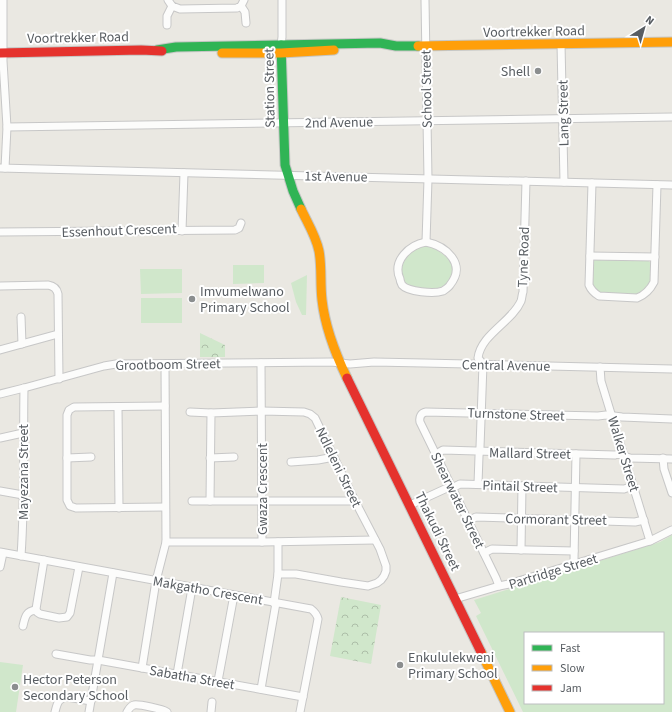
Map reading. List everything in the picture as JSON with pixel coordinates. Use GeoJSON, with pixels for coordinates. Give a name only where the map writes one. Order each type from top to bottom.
{"type":"FeatureCollection","features":[{"type":"Feature","properties":{"kind":"street"},"geometry":{"type":"LineString","coordinates":[[2,0],[2,53],[7,127],[3,168]]}},
{"type":"Feature","properties":{"kind":"street","name":"Station Street"},"geometry":{"type":"LineString","coordinates":[[282,0],[281,49],[285,165],[293,192],[317,243],[320,260],[321,292],[325,319],[332,344],[340,363]]}},
{"type":"Feature","properties":{"kind":"street","name":"School Street"},"geometry":{"type":"LineString","coordinates":[[425,0],[428,178],[426,242]]}},
{"type":"Feature","properties":{"kind":"street"},"geometry":{"type":"LineString","coordinates":[[167,25],[167,16],[170,3],[180,9],[234,8],[243,3],[246,12],[246,23]]}},
{"type":"Feature","properties":{"kind":"street","name":"Voortrekker Road"},"geometry":{"type":"LineString","coordinates":[[2,53],[157,50],[176,47],[281,49],[380,43],[396,46],[425,46],[672,42]]}},
{"type":"Feature","properties":{"kind":"street","name":"Lang Street"},"geometry":{"type":"LineString","coordinates":[[561,44],[564,182]]}},
{"type":"Feature","properties":{"kind":"street","name":"2nd Avenue"},"geometry":{"type":"LineString","coordinates":[[7,127],[672,117]]}},
{"type":"Feature","properties":{"kind":"street","name":"1st Avenue"},"geometry":{"type":"LineString","coordinates":[[3,168],[672,185]]}},
{"type":"Feature","properties":{"kind":"street","name":"Essenhout Crescent"},"geometry":{"type":"LineString","coordinates":[[0,232],[182,231],[184,173]]}},
{"type":"Feature","properties":{"kind":"street","name":"Tyne Road"},"geometry":{"type":"LineString","coordinates":[[483,364],[478,358],[483,345],[511,314],[521,300],[523,292],[526,181]]}},
{"type":"Feature","properties":{"kind":"street"},"geometry":{"type":"LineString","coordinates":[[592,183],[589,285],[591,289],[599,296],[637,298],[642,296],[651,288],[654,282],[657,185]]}},
{"type":"Feature","properties":{"kind":"street"},"geometry":{"type":"LineString","coordinates":[[182,231],[237,230],[241,223]]}},
{"type":"Feature","properties":{"kind":"street"},"geometry":{"type":"LineString","coordinates":[[426,242],[431,243],[449,254],[456,263],[456,274],[448,287],[443,290],[429,292],[409,289],[402,285],[398,276],[398,265],[405,253],[418,243],[426,242]]}},
{"type":"Feature","properties":{"kind":"street"},"geometry":{"type":"LineString","coordinates":[[590,256],[655,257]]}},
{"type":"Feature","properties":{"kind":"street"},"geometry":{"type":"LineString","coordinates":[[0,286],[48,285],[57,290],[59,379]]}},
{"type":"Feature","properties":{"kind":"street"},"geometry":{"type":"LineString","coordinates":[[21,317],[22,344]]}},
{"type":"Feature","properties":{"kind":"street"},"geometry":{"type":"LineString","coordinates":[[0,350],[58,334]]}},
{"type":"Feature","properties":{"kind":"street","name":"Central Avenue"},"geometry":{"type":"LineString","coordinates":[[340,363],[352,364],[398,362],[672,369]]}},
{"type":"Feature","properties":{"kind":"street","name":"Gwaza Crescent"},"geometry":{"type":"LineString","coordinates":[[166,542],[262,542],[261,363]]}},
{"type":"Feature","properties":{"kind":"street","name":"Grootboom Street"},"geometry":{"type":"LineString","coordinates":[[0,394],[116,364],[340,363]]}},
{"type":"Feature","properties":{"kind":"street","name":"Thakudi Street"},"geometry":{"type":"LineString","coordinates":[[340,363],[510,712]]}},
{"type":"Feature","properties":{"kind":"street"},"geometry":{"type":"LineString","coordinates":[[142,668],[156,581],[166,542],[165,364]]}},
{"type":"Feature","properties":{"kind":"street"},"geometry":{"type":"LineString","coordinates":[[478,484],[483,364]]}},
{"type":"Feature","properties":{"kind":"street","name":"Walker Street"},"geometry":{"type":"LineString","coordinates":[[600,367],[601,381],[650,540]]}},
{"type":"Feature","properties":{"kind":"street","name":"Mayezana Street"},"geometry":{"type":"LineString","coordinates":[[21,556],[24,525],[24,388]]}},
{"type":"Feature","properties":{"kind":"street"},"geometry":{"type":"LineString","coordinates":[[165,406],[74,408],[69,410],[67,415],[67,500],[70,506],[76,508],[165,507]]}},
{"type":"Feature","properties":{"kind":"street"},"geometry":{"type":"LineString","coordinates":[[118,407],[119,508]]}},
{"type":"Feature","properties":{"kind":"street"},"geometry":{"type":"LineString","coordinates":[[190,412],[210,413],[262,411]]}},
{"type":"Feature","properties":{"kind":"street","name":"Ndleleni Street"},"geometry":{"type":"LineString","coordinates":[[262,411],[304,412],[315,418],[375,540],[386,566],[386,571],[381,580],[368,586],[296,574],[278,574]]}},
{"type":"Feature","properties":{"kind":"street","name":"Turnstone Street"},"geometry":{"type":"LineString","coordinates":[[421,414],[426,412],[606,415],[672,419]]}},
{"type":"Feature","properties":{"kind":"street"},"geometry":{"type":"LineString","coordinates":[[210,413],[210,501]]}},
{"type":"Feature","properties":{"kind":"street","name":"Shearwater Street"},"geometry":{"type":"LineString","coordinates":[[421,414],[420,422],[496,578],[498,586]]}},
{"type":"Feature","properties":{"kind":"street"},"geometry":{"type":"LineString","coordinates":[[0,438],[23,433]]}},
{"type":"Feature","properties":{"kind":"street","name":"Mallard Street"},"geometry":{"type":"LineString","coordinates":[[436,454],[443,450],[618,454],[630,458],[672,459]]}},
{"type":"Feature","properties":{"kind":"street"},"geometry":{"type":"LineString","coordinates":[[575,565],[576,454]]}},
{"type":"Feature","properties":{"kind":"street"},"geometry":{"type":"LineString","coordinates":[[210,458],[234,457]]}},
{"type":"Feature","properties":{"kind":"street"},"geometry":{"type":"LineString","coordinates":[[291,462],[311,461],[334,457]]}},
{"type":"Feature","properties":{"kind":"street"},"geometry":{"type":"LineString","coordinates":[[67,458],[90,458]]}},
{"type":"Feature","properties":{"kind":"street"},"geometry":{"type":"LineString","coordinates":[[663,458],[664,469],[672,493]]}},
{"type":"Feature","properties":{"kind":"street","name":"Pintail Street"},"geometry":{"type":"LineString","coordinates":[[410,506],[447,488],[460,484],[624,489],[633,486]]}},
{"type":"Feature","properties":{"kind":"street"},"geometry":{"type":"LineString","coordinates":[[520,550],[522,486]]}},
{"type":"Feature","properties":{"kind":"street"},"geometry":{"type":"LineString","coordinates":[[0,491],[23,495]]}},
{"type":"Feature","properties":{"kind":"street"},"geometry":{"type":"LineString","coordinates":[[192,501],[355,501]]}},
{"type":"Feature","properties":{"kind":"street","name":"Cormorant Street"},"geometry":{"type":"LineString","coordinates":[[468,521],[476,517],[635,522],[644,520]]}},
{"type":"Feature","properties":{"kind":"street","name":"Partridge Street"},"geometry":{"type":"LineString","coordinates":[[455,599],[575,565],[650,540],[672,530]]}},
{"type":"Feature","properties":{"kind":"street"},"geometry":{"type":"LineString","coordinates":[[262,542],[375,540]]}},
{"type":"Feature","properties":{"kind":"street"},"geometry":{"type":"LineString","coordinates":[[261,689],[275,603],[278,574],[278,542]]}},
{"type":"Feature","properties":{"kind":"street"},"geometry":{"type":"LineString","coordinates":[[484,553],[492,549],[574,551]]}},
{"type":"Feature","properties":{"kind":"street"},"geometry":{"type":"LineString","coordinates":[[0,567],[1,552]]}},
{"type":"Feature","properties":{"kind":"street","name":"Makgatho Crescent"},"geometry":{"type":"LineString","coordinates":[[1,552],[310,609],[318,616],[318,619],[300,712]]}},
{"type":"Feature","properties":{"kind":"street"},"geometry":{"type":"LineString","coordinates":[[44,560],[36,606],[38,614],[42,615],[60,618],[64,618],[68,615],[71,611],[79,567]]}},
{"type":"Feature","properties":{"kind":"street"},"geometry":{"type":"LineString","coordinates":[[89,712],[113,573]]}},
{"type":"Feature","properties":{"kind":"street"},"geometry":{"type":"LineString","coordinates":[[177,674],[192,588]]}},
{"type":"Feature","properties":{"kind":"street"},"geometry":{"type":"LineString","coordinates":[[218,682],[234,595]]}},
{"type":"Feature","properties":{"kind":"street"},"geometry":{"type":"LineString","coordinates":[[23,626],[25,617],[28,613],[36,610]]}},
{"type":"Feature","properties":{"kind":"street","name":"Sabatha Street"},"geometry":{"type":"LineString","coordinates":[[56,654],[98,660],[303,697]]}},
{"type":"Feature","properties":{"kind":"street"},"geometry":{"type":"LineString","coordinates":[[56,712],[58,702],[64,697],[91,701]]}},
{"type":"Feature","properties":{"kind":"street"},"geometry":{"type":"LineString","coordinates":[[210,712],[212,702]]}},
{"type":"Feature","properties":{"kind":"street"},"geometry":{"type":"LineString","coordinates":[[127,712],[130,708],[136,705],[167,712]]}},
{"type":"Feature","properties":{"kind":"green space"},"geometry":{"type":"Polygon","coordinates":[[[422,244],[431,246],[449,259],[452,264],[453,270],[449,280],[445,285],[439,288],[411,288],[403,282],[400,273],[402,260],[422,244]]]}},
{"type":"Feature","properties":{"kind":"green space"},"geometry":{"type":"Polygon","coordinates":[[[597,259],[647,260],[651,263],[650,283],[646,290],[636,295],[602,293],[597,291],[593,285],[593,262],[597,259]]]}},
{"type":"Feature","properties":{"kind":"green space"},"geometry":{"type":"Polygon","coordinates":[[[233,265],[264,265],[264,283],[233,284],[233,265]]]}},
{"type":"Feature","properties":{"kind":"green space"},"geometry":{"type":"Polygon","coordinates":[[[140,269],[182,269],[182,293],[141,294],[140,269]]]}},
{"type":"Feature","properties":{"kind":"green space"},"geometry":{"type":"Polygon","coordinates":[[[307,275],[306,315],[302,315],[296,302],[291,283],[307,275]]]}},
{"type":"Feature","properties":{"kind":"green space"},"geometry":{"type":"Polygon","coordinates":[[[141,298],[182,298],[182,323],[141,323],[141,298]]]}},
{"type":"Feature","properties":{"kind":"green space"},"geometry":{"type":"Polygon","coordinates":[[[200,333],[225,345],[225,357],[200,357],[200,333]]]}},
{"type":"Feature","properties":{"kind":"green space"},"geometry":{"type":"Polygon","coordinates":[[[672,535],[672,712],[523,712],[476,616],[481,613],[474,600],[660,542],[672,535]]]}},
{"type":"Feature","properties":{"kind":"green space"},"geometry":{"type":"Polygon","coordinates":[[[341,597],[381,605],[371,664],[330,656],[341,597]]]}},
{"type":"Feature","properties":{"kind":"green space"},"geometry":{"type":"Polygon","coordinates":[[[0,662],[23,665],[16,712],[0,712],[0,662]]]}},
{"type":"Feature","properties":{"kind":"traffic: fast"},"geometry":{"type":"LineString","coordinates":[[157,50],[176,47],[380,43],[396,46],[418,46]]}},
{"type":"Feature","properties":{"kind":"traffic: fast"},"geometry":{"type":"LineString","coordinates":[[281,45],[285,165],[293,191],[301,209]]}},
{"type":"Feature","properties":{"kind":"traffic: slow"},"geometry":{"type":"LineString","coordinates":[[418,46],[672,42]]}},
{"type":"Feature","properties":{"kind":"traffic: slow"},"geometry":{"type":"LineString","coordinates":[[222,53],[281,53],[334,50]]}},
{"type":"Feature","properties":{"kind":"traffic: slow"},"geometry":{"type":"LineString","coordinates":[[301,209],[318,245],[325,320],[347,378]]}},
{"type":"Feature","properties":{"kind":"traffic: slow"},"geometry":{"type":"LineString","coordinates":[[481,652],[510,712]]}},
{"type":"Feature","properties":{"kind":"traffic: jam"},"geometry":{"type":"LineString","coordinates":[[0,53],[141,50],[162,51]]}},
{"type":"Feature","properties":{"kind":"traffic: jam"},"geometry":{"type":"LineString","coordinates":[[347,378],[481,652]]}},
{"type":"Feature","properties":{"kind":"place","name":"Shell"},"geometry":{"type":"Point","coordinates":[538,71]}},
{"type":"Feature","properties":{"kind":"place","name":"Imvumelwano Primary School"},"geometry":{"type":"Point","coordinates":[192,299]}},
{"type":"Feature","properties":{"kind":"place","name":"Enkululekweni Primary School"},"geometry":{"type":"Point","coordinates":[400,665]}},
{"type":"Feature","properties":{"kind":"place","name":"Hector Peterson Secondary School"},"geometry":{"type":"Point","coordinates":[15,687]}}]}
